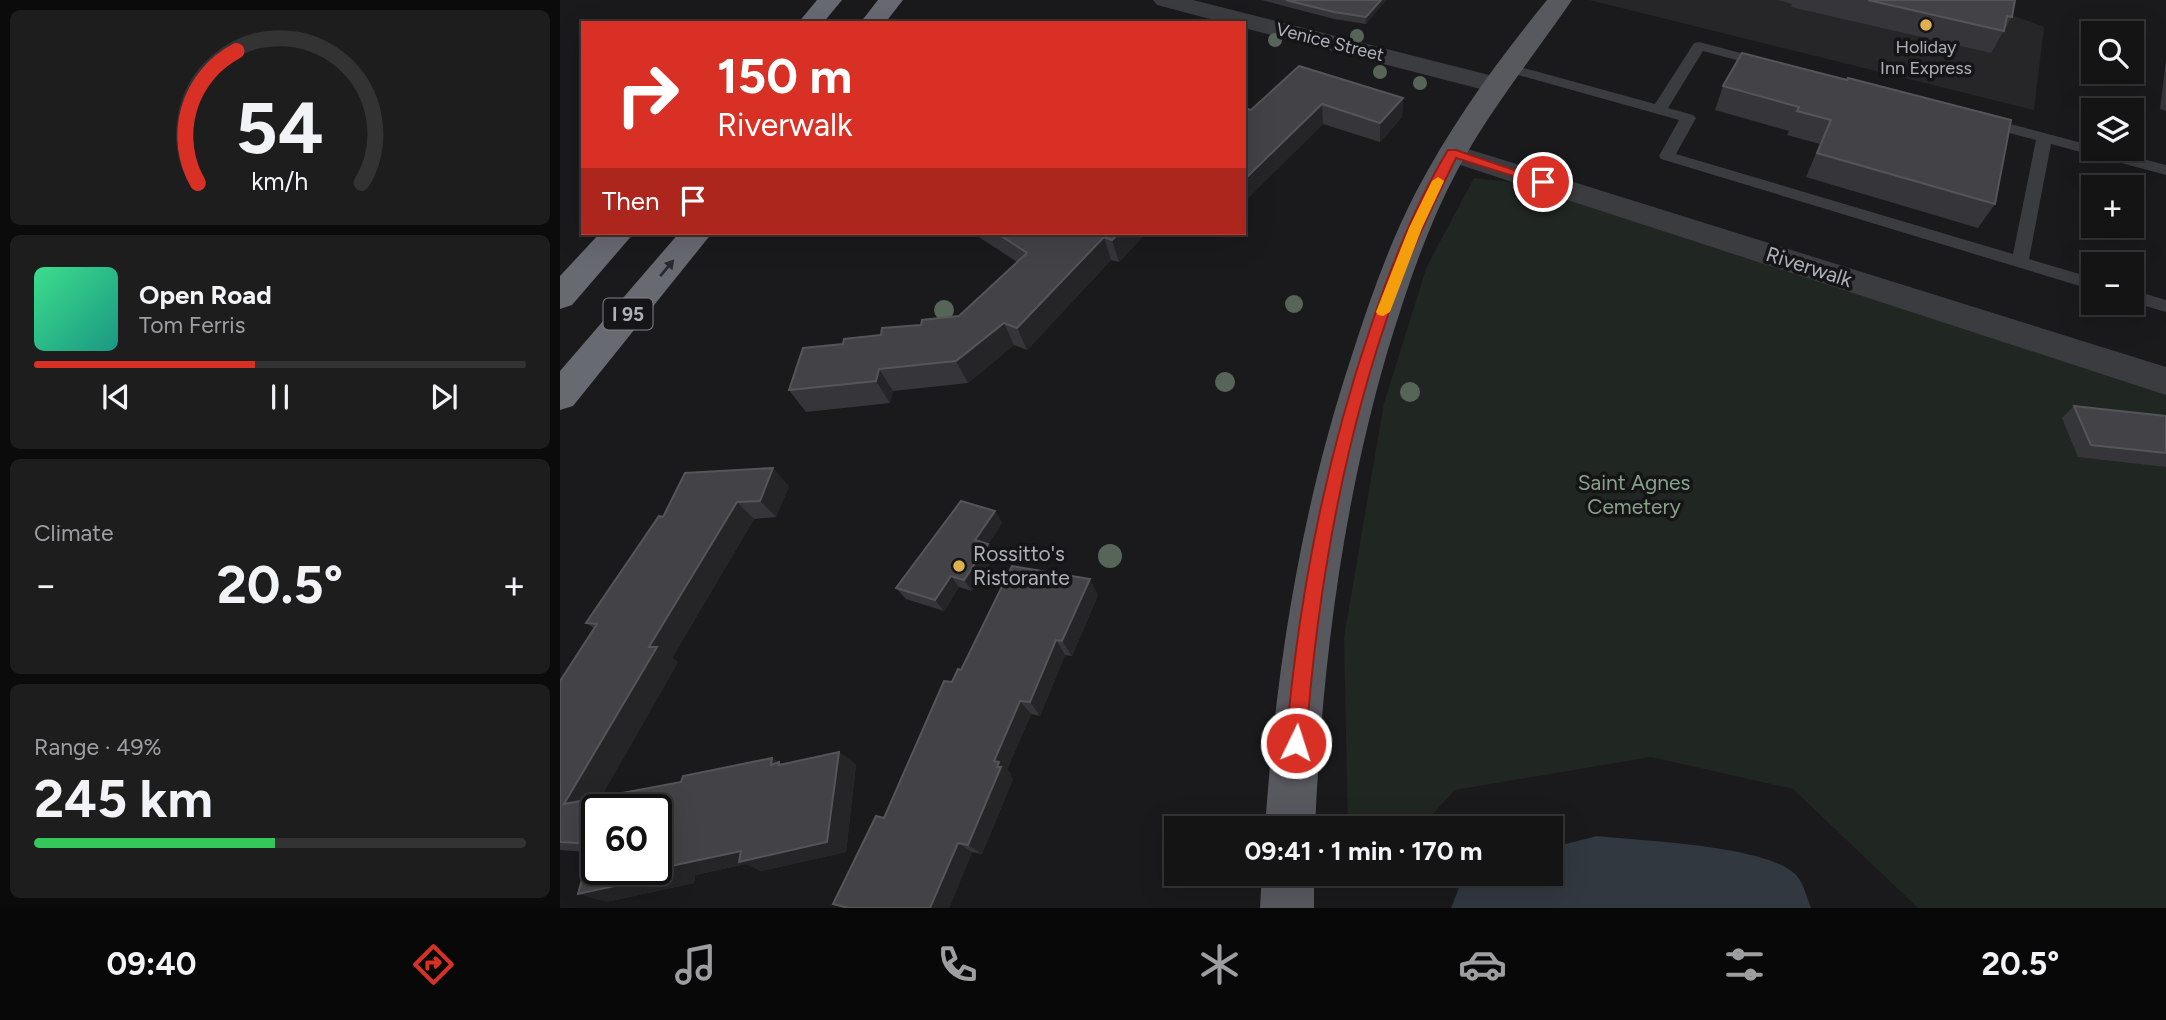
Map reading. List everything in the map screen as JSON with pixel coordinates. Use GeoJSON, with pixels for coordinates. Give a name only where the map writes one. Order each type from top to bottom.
{"type":"FeatureCollection","features":[{"type":"Feature","properties":{"kind":"highway"},"geometry":{"type":"LineString","coordinates":[[812,21],[831,0]]}},
{"type":"Feature","properties":{"kind":"highway"},"geometry":{"type":"LineString","coordinates":[[874,21],[891,0]]}},
{"type":"Feature","properties":{"kind":"highway"},"geometry":{"type":"LineString","coordinates":[[560,297],[616,235]]}},
{"type":"Feature","properties":{"kind":"highway","name":"I 95"},"geometry":{"type":"LineString","coordinates":[[560,396],[694,235]]}},
{"type":"Feature","properties":{"kind":"main road"},"geometry":{"type":"LineString","coordinates":[[1291,816],[1302,666],[1323,537],[1339,461],[1392,284],[1457,145],[1502,76],[1560,0]]}},
{"type":"Feature","properties":{"kind":"main road"},"geometry":{"type":"LineString","coordinates":[[1287,908],[1288,886]]}},
{"type":"Feature","properties":{"kind":"street","name":"Venice Street"},"geometry":{"type":"LineString","coordinates":[[1165,0],[1502,76]]}},
{"type":"Feature","properties":{"kind":"street","name":"Riverwalk"},"geometry":{"type":"LineString","coordinates":[[1457,145],[2166,360]]}},
{"type":"Feature","properties":{"kind":"street","name":"Riverwalk"},"geometry":{"type":"LineString","coordinates":[[1457,145],[2166,381]]}},
{"type":"Feature","properties":{"kind":"lane"},"geometry":{"type":"LineString","coordinates":[[1659,110],[1699,46],[1778,68]]}},
{"type":"Feature","properties":{"kind":"lane"},"geometry":{"type":"LineString","coordinates":[[1502,76],[1688,118],[1667,156],[2081,280]]}},
{"type":"Feature","properties":{"kind":"lane"},"geometry":{"type":"LineString","coordinates":[[1964,117],[2166,170]]}},
{"type":"Feature","properties":{"kind":"lane"},"geometry":{"type":"LineString","coordinates":[[2020,262],[2044,138]]}},
{"type":"Feature","properties":{"kind":"lane"},"geometry":{"type":"LineString","coordinates":[[2144,300],[2166,306]]}},
{"type":"Feature","properties":{"kind":"shaded area"},"geometry":{"type":"Polygon","coordinates":[[[1589,0],[1971,0],[2044,27],[2034,110],[1589,0]]]}},
{"type":"Feature","properties":{"kind":"green space","name":"Saint Agnes Cemetery"},"geometry":{"type":"Polygon","coordinates":[[[1474,178],[1519,183],[2166,394],[2166,908],[1918,908],[1793,789],[1651,757],[1455,790],[1431,816],[1348,816],[1344,637],[1384,403],[1427,266],[1474,178]]]}},
{"type":"Feature","properties":{"kind":"building"},"geometry":{"type":"Polygon","coordinates":[[[1286,0],[1381,0],[1366,17],[1286,0]]]}},
{"type":"Feature","properties":{"kind":"building"},"geometry":{"type":"Polygon","coordinates":[[[1868,0],[2015,0],[2012,17],[2007,16],[2004,31],[1868,0]]]}},
{"type":"Feature","properties":{"kind":"building"},"geometry":{"type":"Polygon","coordinates":[[[1742,53],[2011,120],[1995,204],[1817,153],[1831,120],[1797,111],[1799,107],[1723,86],[1742,53]]]}},
{"type":"Feature","properties":{"kind":"building"},"geometry":{"type":"Polygon","coordinates":[[[1299,66],[1403,98],[1380,123],[1322,104],[1246,178],[1246,109],[1251,110],[1299,66]]]}},
{"type":"Feature","properties":{"kind":"building"},"geometry":{"type":"Polygon","coordinates":[[[1000,235],[1117,235],[1112,240],[1104,237],[1017,328],[1004,323],[956,361],[879,369],[876,381],[789,390],[803,348],[843,344],[844,339],[881,335],[882,328],[921,325],[922,320],[959,316],[1027,253],[1000,235]]]}},
{"type":"Feature","properties":{"kind":"building"},"geometry":{"type":"Polygon","coordinates":[[[2074,406],[2166,416],[2166,453],[2091,445],[2074,406]]]}},
{"type":"Feature","properties":{"kind":"building"},"geometry":{"type":"Polygon","coordinates":[[[773,468],[760,501],[737,502],[649,647],[657,647],[564,804],[581,801],[581,843],[560,842],[560,681],[597,624],[586,623],[659,516],[663,517],[685,473],[773,468]]]}},
{"type":"Feature","properties":{"kind":"building"},"geometry":{"type":"Polygon","coordinates":[[[961,501],[995,511],[975,540],[988,544],[964,580],[951,576],[935,600],[896,588],[961,501]]]}},
{"type":"Feature","properties":{"kind":"building"},"geometry":{"type":"Polygon","coordinates":[[[1012,566],[1090,579],[1062,641],[1056,640],[1030,702],[1020,701],[994,761],[999,762],[997,767],[1001,767],[968,845],[958,843],[930,908],[849,908],[833,904],[876,816],[884,818],[944,681],[952,682],[958,669],[961,670],[1012,566]]]}},
{"type":"Feature","properties":{"kind":"building"},"geometry":{"type":"Polygon","coordinates":[[[839,752],[827,842],[739,862],[741,851],[672,866],[672,794],[617,794],[681,782],[683,776],[772,758],[771,765],[779,762],[779,765],[839,752]]]}},
{"type":"Feature","properties":{"kind":"building"},"geometry":{"type":"Polygon","coordinates":[[[581,883],[619,885],[578,894],[581,883]]]}},
{"type":"Feature","properties":{"kind":"waterway"},"geometry":{"type":"LineString","coordinates":[[1497,908],[1597,881],[1752,899],[1765,908]]}},
{"type":"Feature","properties":{"kind":"slow traffic"},"geometry":{"type":"LineString","coordinates":[[1383,312],[1415,228],[1438,181]]}},
{"type":"Feature","properties":{"kind":"place","name":"Holiday Inn Express"},"geometry":{"type":"Point","coordinates":[1926,25]}},
{"type":"Feature","properties":{"kind":"place","name":"Rossitto's Ristorante"},"geometry":{"type":"Point","coordinates":[959,566]}},
{"type":"Feature","properties":{"kind":"route"},"geometry":{"type":"LineString","coordinates":[[1296,743],[1302,666],[1323,537],[1339,461],[1392,284],[1415,228],[1452,153],[1543,182]]}}]}
